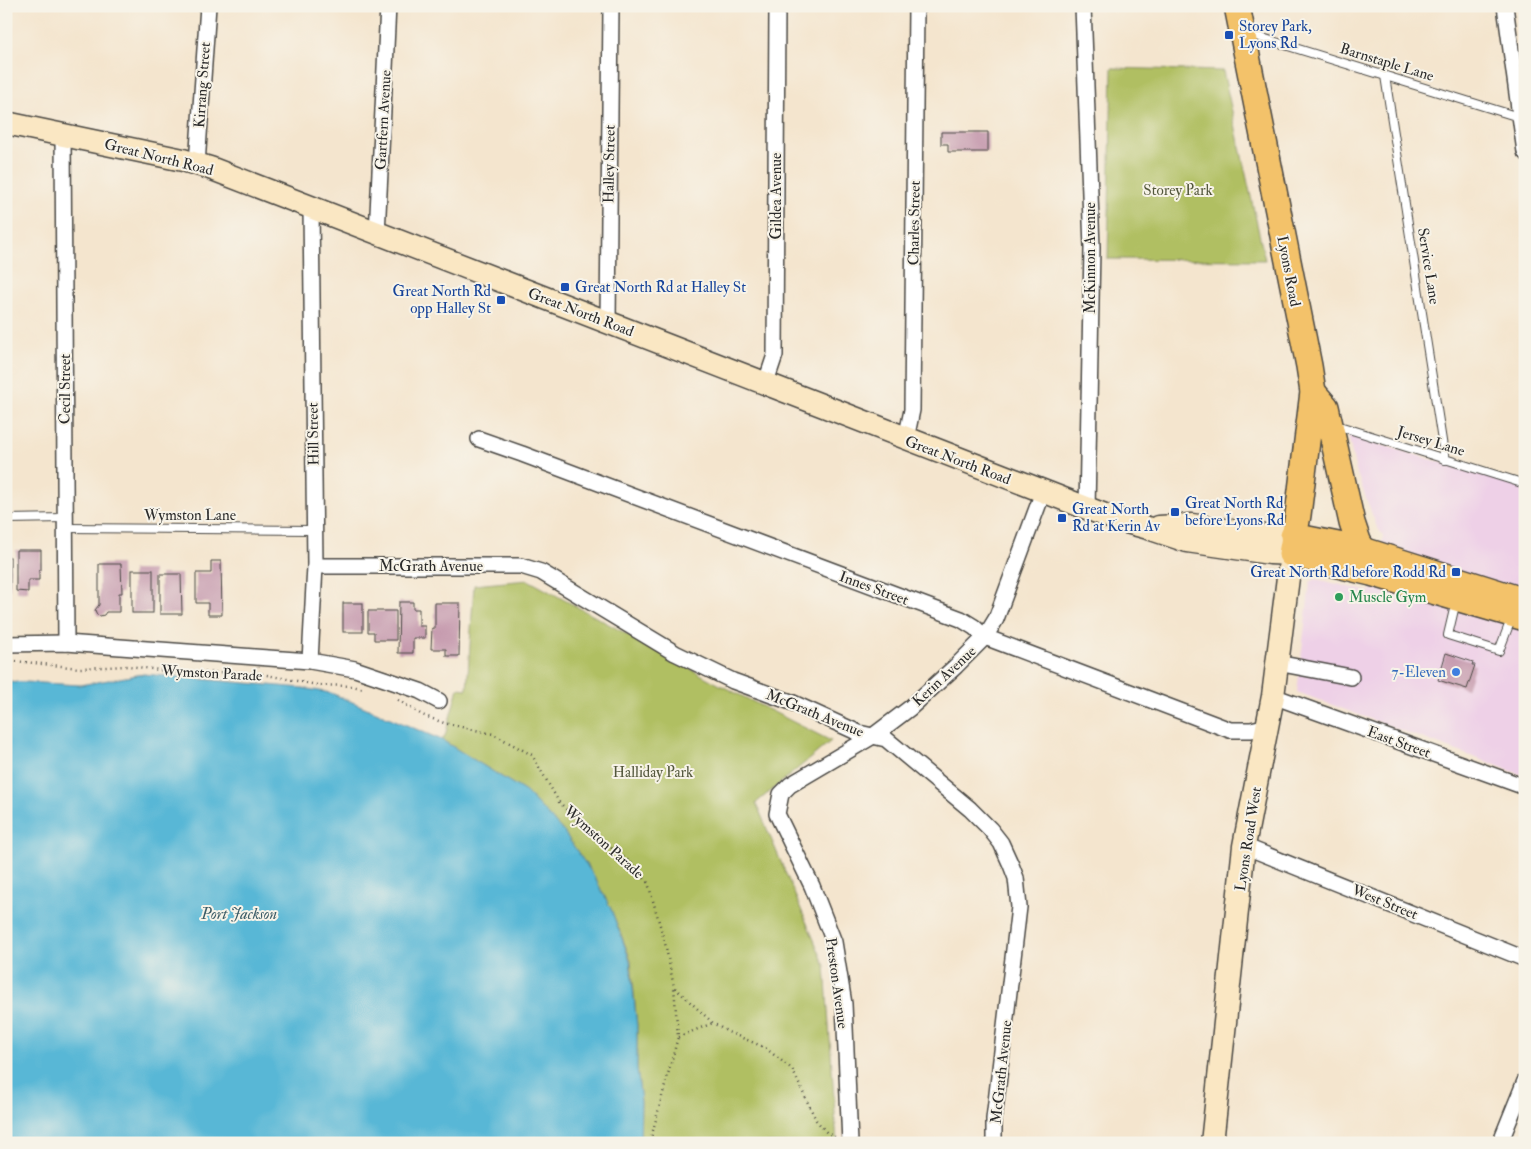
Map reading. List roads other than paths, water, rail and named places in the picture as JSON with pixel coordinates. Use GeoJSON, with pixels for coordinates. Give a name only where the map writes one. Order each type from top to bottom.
{"type":"FeatureCollection","features":[{"type":"Feature","properties":{"kind":"main road","name":"Lyons Road"},"geometry":{"type":"LineString","coordinates":[[1236,6],[1313,392],[1298,515],[1292,545]]}},
{"type":"Feature","properties":{"kind":"main road","name":"Great North Road"},"geometry":{"type":"LineString","coordinates":[[6,123],[197,164],[1115,520],[1148,528],[1192,525],[1265,536],[1371,573],[1460,590]]}},
{"type":"Feature","properties":{"kind":"main road"},"geometry":{"type":"LineString","coordinates":[[1313,392],[1326,407],[1352,523],[1358,542],[1363,550]]}},
{"type":"Feature","properties":{"kind":"main road","name":"Great North Road"},"geometry":{"type":"LineString","coordinates":[[1292,545],[1363,550],[1460,590],[1520,608]]}},
{"type":"Feature","properties":{"kind":"main road","name":"Lyons Road West"},"geometry":{"type":"LineString","coordinates":[[1212,1143],[1244,846],[1273,696],[1292,545]]}},
{"type":"Feature","properties":{"kind":"street","name":"Kirrang Street"},"geometry":{"type":"LineString","coordinates":[[197,164],[208,6]]}},
{"type":"Feature","properties":{"kind":"street","name":"Gartfern Avenue"},"geometry":{"type":"LineString","coordinates":[[377,234],[388,6]]}},
{"type":"Feature","properties":{"kind":"street","name":"Halley Street"},"geometry":{"type":"LineString","coordinates":[[608,323],[611,6]]}},
{"type":"Feature","properties":{"kind":"street","name":"Gildea Avenue"},"geometry":{"type":"LineString","coordinates":[[765,385],[775,356],[777,6]]}},
{"type":"Feature","properties":{"kind":"street","name":"Charles Street"},"geometry":{"type":"LineString","coordinates":[[906,440],[912,410],[916,6]]}},
{"type":"Feature","properties":{"kind":"street","name":"McKinnon Avenue"},"geometry":{"type":"LineString","coordinates":[[1083,6],[1092,248],[1087,509]]}},
{"type":"Feature","properties":{"kind":"street"},"geometry":{"type":"LineString","coordinates":[[1505,6],[1522,118],[1525,152]]}},
{"type":"Feature","properties":{"kind":"street","name":"Cecil Street"},"geometry":{"type":"LineString","coordinates":[[63,134],[66,643]]}},
{"type":"Feature","properties":{"kind":"street","name":"Hill Street"},"geometry":{"type":"LineString","coordinates":[[310,661],[315,566],[311,208]]}},
{"type":"Feature","properties":{"kind":"street","name":"Innes Street"},"geometry":{"type":"LineString","coordinates":[[479,439],[961,620],[974,627],[985,637],[1230,730],[1251,730],[1268,726]]}},
{"type":"Feature","properties":{"kind":"street","name":"Kerin Avenue"},"geometry":{"type":"LineString","coordinates":[[778,805],[781,794],[790,785],[873,736],[910,708],[985,637],[996,619],[1043,492]]}},
{"type":"Feature","properties":{"kind":"street","name":"McGrath Avenue"},"geometry":{"type":"LineString","coordinates":[[315,566],[521,566],[541,572],[675,653],[733,681],[791,702],[859,733],[886,739],[970,808],[1001,843],[1016,878],[1019,907],[994,1119],[994,1143]]}},
{"type":"Feature","properties":{"kind":"street","name":"Wymston Parade"},"geometry":{"type":"LineString","coordinates":[[6,644],[66,643],[310,661],[354,669],[420,691],[439,701]]}},
{"type":"Feature","properties":{"kind":"street"},"geometry":{"type":"LineString","coordinates":[[1277,663],[1351,677]]}},
{"type":"Feature","properties":{"kind":"street","name":"East Street"},"geometry":{"type":"LineString","coordinates":[[1273,696],[1525,787]]}},
{"type":"Feature","properties":{"kind":"street","name":"Preston Avenue"},"geometry":{"type":"LineString","coordinates":[[778,805],[777,814],[812,886],[834,942],[844,1004],[844,1141]]}},
{"type":"Feature","properties":{"kind":"street","name":"West Street"},"geometry":{"type":"LineString","coordinates":[[1244,846],[1525,959]]}},
{"type":"Feature","properties":{"kind":"street"},"geometry":{"type":"LineString","coordinates":[[1500,1143],[1525,1081]]}},
{"type":"Feature","properties":{"kind":"lane","name":"Barnstaple Lane"},"geometry":{"type":"LineString","coordinates":[[1242,32],[1522,118]]}},
{"type":"Feature","properties":{"kind":"lane","name":"Service Lane"},"geometry":{"type":"LineString","coordinates":[[1385,76],[1445,460]]}},
{"type":"Feature","properties":{"kind":"lane","name":"Jersey Lane"},"geometry":{"type":"LineString","coordinates":[[1329,423],[1525,484]]}},
{"type":"Feature","properties":{"kind":"lane","name":"Wymston Lane"},"geometry":{"type":"LineString","coordinates":[[6,519],[65,524],[314,530]]}},
{"type":"Feature","properties":{"kind":"lane"},"geometry":{"type":"LineString","coordinates":[[1460,590],[1448,635],[1499,652],[1520,608]]}},
{"type":"Feature","properties":{"kind":"water","name":"Port Jackson"},"geometry":{"type":"Polygon","coordinates":[[[143,674],[302,688],[331,693],[442,740],[526,792],[564,832],[594,876],[611,909],[630,960],[637,1026],[637,1068],[641,1102],[640,1143],[6,1143],[6,681],[80,685],[143,674]]]}},
{"type":"Feature","properties":{"kind":"place","name":"Storey Park, Lyons Rd"},"geometry":{"type":"Point","coordinates":[1229,35]}},
{"type":"Feature","properties":{"kind":"place","name":"Great North Rd at Halley St"},"geometry":{"type":"Point","coordinates":[565,287]}},
{"type":"Feature","properties":{"kind":"place","name":"Great North Rd opp Halley St"},"geometry":{"type":"Point","coordinates":[501,300]}},
{"type":"Feature","properties":{"kind":"place","name":"Great North Rd before Lyons Rd"},"geometry":{"type":"Point","coordinates":[1175,512]}},
{"type":"Feature","properties":{"kind":"place","name":"Great North Rd at Kerin Av"},"geometry":{"type":"Point","coordinates":[1062,518]}},
{"type":"Feature","properties":{"kind":"place","name":"Great North Rd before Rodd Rd"},"geometry":{"type":"Point","coordinates":[1456,572]}},
{"type":"Feature","properties":{"kind":"place","name":"Muscle Gym"},"geometry":{"type":"Point","coordinates":[1339,597]}},
{"type":"Feature","properties":{"kind":"place","name":"7-Eleven"},"geometry":{"type":"Point","coordinates":[1456,672]}},
{"type":"Feature","properties":{"kind":"park label","name":"Storey Park"},"geometry":{"type":"Point","coordinates":[1178,190]}},
{"type":"Feature","properties":{"kind":"park label","name":"Halliday Park"},"geometry":{"type":"Point","coordinates":[653,772]}}]}
